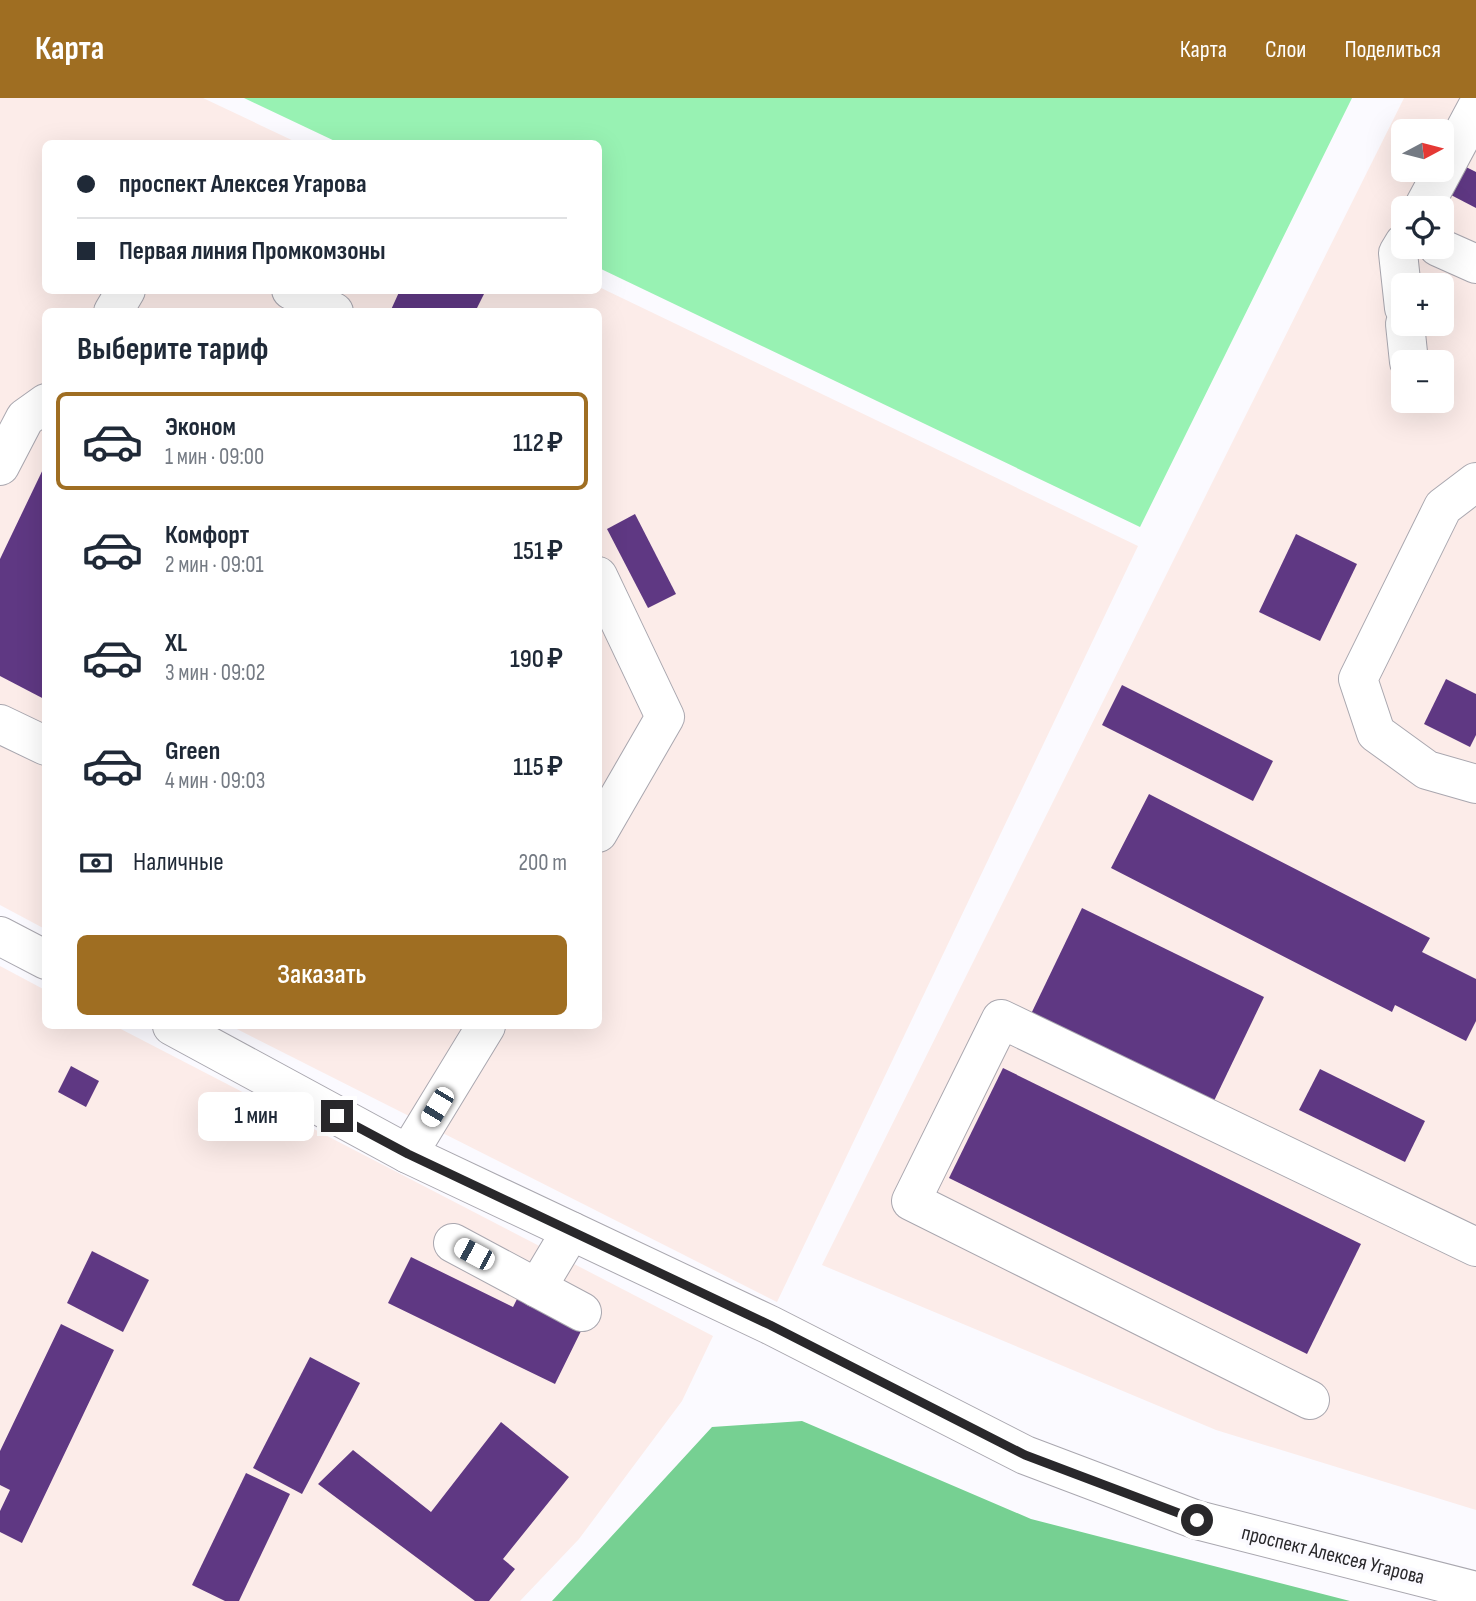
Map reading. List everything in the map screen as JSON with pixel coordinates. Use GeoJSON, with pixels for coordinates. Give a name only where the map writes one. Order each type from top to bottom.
{"type":"FeatureCollection","features":[{"type":"Feature","properties":{"kind":"street"},"geometry":{"type":"LineString","coordinates":[[1429,196],[1476,109]]}},
{"type":"Feature","properties":{"kind":"street"},"geometry":{"type":"LineString","coordinates":[[1454,254],[1476,264]]}},
{"type":"Feature","properties":{"kind":"street"},"geometry":{"type":"LineString","coordinates":[[299,294],[326,308]]}},
{"type":"Feature","properties":{"kind":"street"},"geometry":{"type":"LineString","coordinates":[[0,466],[25,418],[42,405]]}},
{"type":"Feature","properties":{"kind":"street"},"geometry":{"type":"LineString","coordinates":[[1476,482],[1443,507],[1358,679],[1376,733],[1427,770],[1476,784]]}},
{"type":"Feature","properties":{"kind":"street"},"geometry":{"type":"LineString","coordinates":[[602,584],[665,717],[602,826]]}},
{"type":"Feature","properties":{"kind":"street"},"geometry":{"type":"LineString","coordinates":[[0,724],[42,744]]}},
{"type":"Feature","properties":{"kind":"street"},"geometry":{"type":"LineString","coordinates":[[0,936],[42,958]]}},
{"type":"Feature","properties":{"kind":"street"},"geometry":{"type":"LineString","coordinates":[[1310,1400],[911,1201],[1001,1019],[1476,1247]]}},
{"type":"Feature","properties":{"kind":"street","name":"проспект Алексея Угарова"},"geometry":{"type":"LineString","coordinates":[[178,1029],[408,1154],[770,1325],[1025,1455],[1185,1515],[1476,1591]]}},
{"type":"Feature","properties":{"kind":"street"},"geometry":{"type":"LineString","coordinates":[[408,1154],[484,1029]]}},
{"type":"Feature","properties":{"kind":"street"},"geometry":{"type":"LineString","coordinates":[[537,1288],[571,1231]]}},
{"type":"Feature","properties":{"kind":"street"},"geometry":{"type":"LineString","coordinates":[[453,1243],[582,1312]]}},
{"type":"Feature","properties":{"kind":"shaded area"},"geometry":{"type":"Polygon","coordinates":[[[0,98],[203,98],[292,140],[42,140],[42,294],[602,294],[602,288],[1138,546],[777,1302],[237,1029],[602,1029],[602,308],[42,308],[42,927],[0,905],[0,98]]]}},
{"type":"Feature","properties":{"kind":"shaded area"},"geometry":{"type":"Polygon","coordinates":[[[1404,98],[1476,98],[1476,1510],[1216,1430],[822,1265],[1391,124],[1391,182],[1454,182],[1454,119],[1394,119],[1404,98]]]}},
{"type":"Feature","properties":{"kind":"shaded area"},"geometry":{"type":"Polygon","coordinates":[[[0,966],[42,988],[42,1029],[121,1029],[713,1336],[682,1401],[579,1539],[520,1601],[0,1601],[0,966]]]}},
{"type":"Feature","properties":{"kind":"green space"},"geometry":{"type":"Polygon","coordinates":[[[244,98],[1352,98],[1140,527],[602,269],[602,140],[333,140],[244,98]]]}},
{"type":"Feature","properties":{"kind":"green space"},"geometry":{"type":"Polygon","coordinates":[[[802,1421],[1031,1519],[1350,1601],[552,1601],[712,1427],[802,1421]]]}},
{"type":"Feature","properties":{"kind":"building"},"geometry":{"type":"Polygon","coordinates":[[[1466,167],[1476,172],[1476,208],[1451,195],[1466,167]]]}},
{"type":"Feature","properties":{"kind":"building"},"geometry":{"type":"Polygon","coordinates":[[[398,294],[484,294],[477,308],[392,308],[398,294]]]}},
{"type":"Feature","properties":{"kind":"building"},"geometry":{"type":"Polygon","coordinates":[[[42,471],[42,698],[0,676],[0,559],[42,471]]]}},
{"type":"Feature","properties":{"kind":"building"},"geometry":{"type":"Polygon","coordinates":[[[635,514],[676,594],[648,608],[607,529],[635,514]]]}},
{"type":"Feature","properties":{"kind":"building"},"geometry":{"type":"Polygon","coordinates":[[[1296,534],[1357,564],[1320,641],[1259,612],[1296,534]]]}},
{"type":"Feature","properties":{"kind":"building"},"geometry":{"type":"Polygon","coordinates":[[[1446,679],[1476,694],[1476,735],[1470,747],[1424,724],[1446,679]]]}},
{"type":"Feature","properties":{"kind":"building"},"geometry":{"type":"Polygon","coordinates":[[[1122,685],[1273,761],[1253,801],[1102,725],[1122,685]]]}},
{"type":"Feature","properties":{"kind":"building"},"geometry":{"type":"Polygon","coordinates":[[[1149,794],[1430,938],[1422,952],[1476,979],[1476,1021],[1466,1041],[1395,1005],[1392,1012],[1111,868],[1149,794]]]}},
{"type":"Feature","properties":{"kind":"building"},"geometry":{"type":"Polygon","coordinates":[[[1082,908],[1264,997],[1212,1105],[1030,1016],[1082,908]]]}},
{"type":"Feature","properties":{"kind":"building"},"geometry":{"type":"Polygon","coordinates":[[[71,1066],[99,1081],[86,1107],[58,1092],[71,1066]]]}},
{"type":"Feature","properties":{"kind":"building"},"geometry":{"type":"Polygon","coordinates":[[[1003,1068],[1361,1244],[1307,1354],[949,1178],[1003,1068]]]}},
{"type":"Feature","properties":{"kind":"building"},"geometry":{"type":"Polygon","coordinates":[[[1320,1069],[1425,1121],[1405,1162],[1299,1110],[1320,1069]]]}},
{"type":"Feature","properties":{"kind":"building"},"geometry":{"type":"Polygon","coordinates":[[[92,1251],[149,1280],[123,1332],[67,1303],[92,1251]]]}},
{"type":"Feature","properties":{"kind":"building"},"geometry":{"type":"Polygon","coordinates":[[[411,1257],[513,1307],[518,1297],[582,1329],[555,1384],[388,1303],[411,1257]]]}},
{"type":"Feature","properties":{"kind":"building"},"geometry":{"type":"Polygon","coordinates":[[[61,1324],[114,1350],[22,1543],[0,1532],[0,1511],[10,1490],[0,1485],[0,1451],[61,1324]]]}},
{"type":"Feature","properties":{"kind":"building"},"geometry":{"type":"Polygon","coordinates":[[[310,1357],[360,1383],[302,1494],[253,1468],[310,1357]]]}},
{"type":"Feature","properties":{"kind":"building"},"geometry":{"type":"Polygon","coordinates":[[[501,1422],[569,1477],[503,1559],[515,1569],[489,1601],[475,1601],[318,1484],[353,1450],[431,1512],[501,1422]]]}},
{"type":"Feature","properties":{"kind":"building"},"geometry":{"type":"Polygon","coordinates":[[[246,1473],[290,1494],[239,1601],[225,1601],[192,1585],[246,1473]]]}},
{"type":"Feature","properties":{"kind":"route"},"geometry":{"type":"LineString","coordinates":[[337,1116],[408,1154],[770,1325],[1025,1455],[1197,1520]]}}]}
